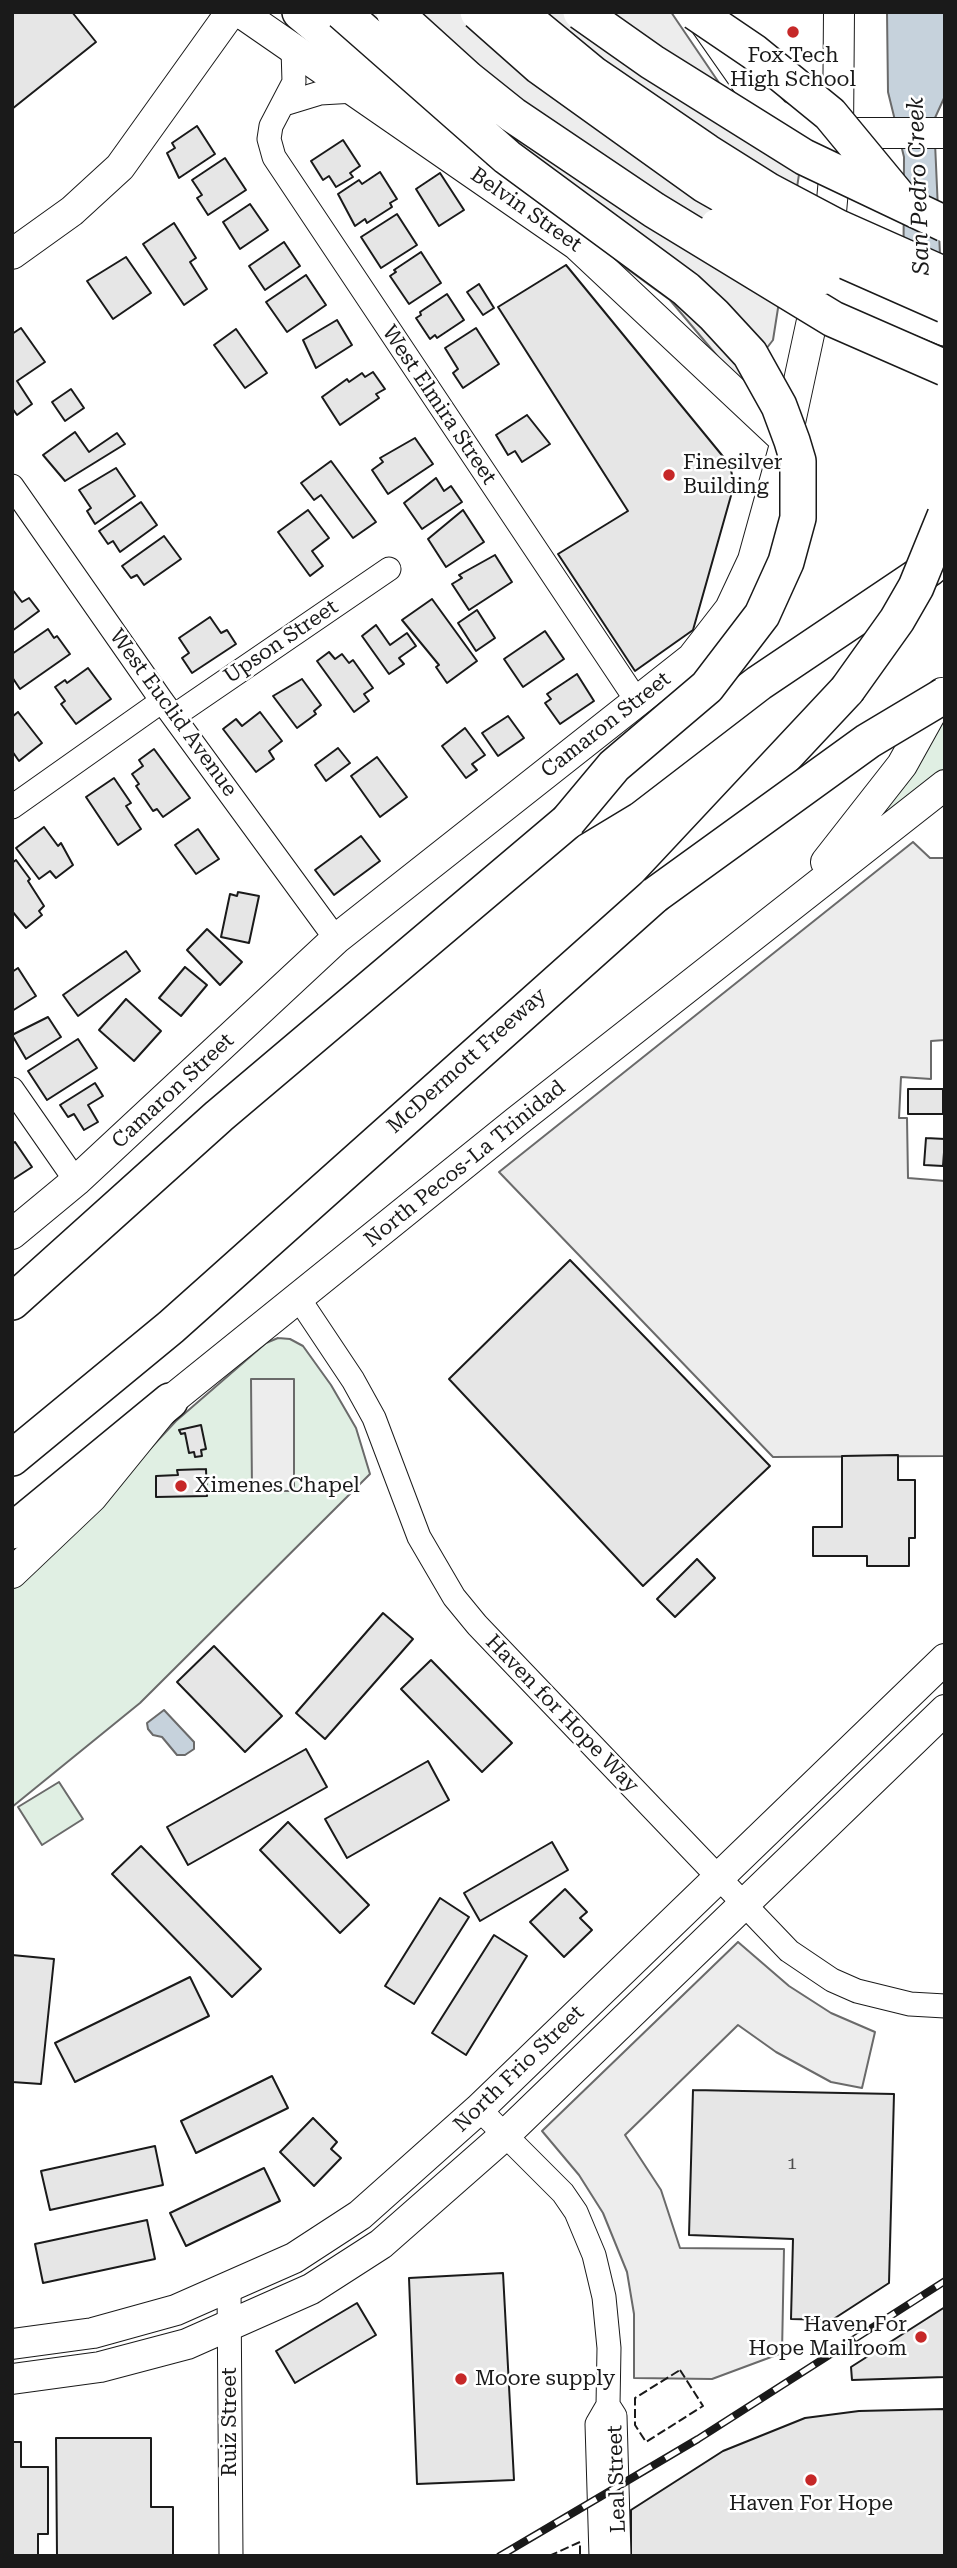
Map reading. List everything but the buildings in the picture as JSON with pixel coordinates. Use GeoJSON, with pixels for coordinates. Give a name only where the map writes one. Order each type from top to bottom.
{"type":"FeatureCollection","features":[{"type":"Feature","properties":{"kind":"highway"},"geometry":{"type":"LineString","coordinates":[[300,12],[421,113],[507,157]]}},
{"type":"Feature","properties":{"kind":"highway"},"geometry":{"type":"LineString","coordinates":[[342,12],[507,157],[685,289],[732,334],[750,354],[779,406],[798,461],[798,518],[793,541],[777,587],[761,615],[707,687],[614,765],[568,821]]}},
{"type":"Feature","properties":{"kind":"highway"},"geometry":{"type":"LineString","coordinates":[[394,12],[468,79],[513,114],[643,203],[833,319],[945,368]]}},
{"type":"Feature","properties":{"kind":"highway"},"geometry":{"type":"LineString","coordinates":[[408,12],[519,106],[623,173],[751,244],[945,328]]}},
{"type":"Feature","properties":{"kind":"highway"},"geometry":{"type":"LineString","coordinates":[[478,12],[549,74],[705,185],[816,248],[945,305]]}},
{"type":"Feature","properties":{"kind":"highway"},"geometry":{"type":"LineString","coordinates":[[518,12],[593,74],[749,178],[837,227],[945,275]]}},
{"type":"Feature","properties":{"kind":"highway"},"geometry":{"type":"LineString","coordinates":[[582,12],[652,62],[804,157],[945,223]]}},
{"type":"Feature","properties":{"kind":"highway"},"geometry":{"type":"LineString","coordinates":[[697,12],[802,88],[868,156],[896,191],[919,229],[945,299]]}},
{"type":"Feature","properties":{"kind":"highway"},"geometry":{"type":"LineString","coordinates":[[655,895],[809,733],[853,681],[897,620],[916,587],[945,516]]}},
{"type":"Feature","properties":{"kind":"highway"},"geometry":{"type":"LineString","coordinates":[[12,1302],[219,1116],[568,821],[621,789],[759,683],[945,558]]}},
{"type":"Feature","properties":{"kind":"highway","name":"McDermott Freeway"},"geometry":{"type":"LineString","coordinates":[[12,1458],[171,1326],[655,895],[868,741],[945,695]]}},
{"type":"Feature","properties":{"kind":"highway"},"geometry":{"type":"LineString","coordinates":[[12,1531],[170,1401]]}},
{"type":"Feature","properties":{"kind":"main road"},"geometry":{"type":"LineString","coordinates":[[12,254],[72,211],[120,167],[232,12]]}},
{"type":"Feature","properties":{"kind":"main road","name":"Belvin Street"},"geometry":{"type":"LineString","coordinates":[[240,12],[577,245],[786,441]]}},
{"type":"Feature","properties":{"kind":"main road"},"geometry":{"type":"LineString","coordinates":[[697,12],[751,89],[775,114],[804,129],[849,133],[945,133]]}},
{"type":"Feature","properties":{"kind":"main road","name":"Camaron Street"},"geometry":{"type":"LineString","coordinates":[[12,1234],[76,1181],[336,939],[692,658],[730,609],[753,560],[786,441],[849,133],[839,12]]}},
{"type":"Feature","properties":{"kind":"main road"},"geometry":{"type":"LineString","coordinates":[[768,923],[804,888],[881,795],[902,765],[945,685]]}},
{"type":"Feature","properties":{"kind":"main road","name":"North Pecos-La Trinidad"},"geometry":{"type":"LineString","coordinates":[[12,1573],[92,1497],[170,1401],[768,923],[945,785]]}},
{"type":"Feature","properties":{"kind":"main road","name":"North Frio Street"},"geometry":{"type":"LineString","coordinates":[[12,2344],[93,2333],[176,2310],[294,2258],[360,2215],[479,2109],[945,1659]]}},
{"type":"Feature","properties":{"kind":"main road","name":"North Frio Street"},"geometry":{"type":"LineString","coordinates":[[12,2379],[100,2367],[187,2344],[311,2289],[381,2244],[505,2136],[945,1710]]}},
{"type":"Feature","properties":{"kind":"street","name":"West Elmira Street"},"geometry":{"type":"LineString","coordinates":[[293,49],[293,82],[284,104],[275,116],[269,139],[281,171],[637,701]]}},
{"type":"Feature","properties":{"kind":"street"},"geometry":{"type":"LineString","coordinates":[[284,104],[320,93],[355,91]]}},
{"type":"Feature","properties":{"kind":"street","name":"West Euclid Avenue"},"geometry":{"type":"LineString","coordinates":[[12,486],[168,708],[336,939]]}},
{"type":"Feature","properties":{"kind":"street","name":"Upson Street"},"geometry":{"type":"LineString","coordinates":[[12,807],[389,569]]}},
{"type":"Feature","properties":{"kind":"street"},"geometry":{"type":"LineString","coordinates":[[12,1089],[76,1181]]}},
{"type":"Feature","properties":{"kind":"street","name":"Haven for Hope Way"},"geometry":{"type":"LineString","coordinates":[[299,1299],[353,1380],[374,1418],[419,1536],[454,1597],[717,1878],[789,1951],[832,1980],[892,2001],[945,2006]]}},
{"type":"Feature","properties":{"kind":"street","name":"Leal Street"},"geometry":{"type":"LineString","coordinates":[[479,2109],[563,2193],[576,2212],[594,2255],[607,2323],[608,2405],[597,2424],[601,2556]]}},
{"type":"Feature","properties":{"kind":"street","name":"Ruiz Street"},"geometry":{"type":"LineString","coordinates":[[229,2288],[231,2556]]}},
{"type":"Feature","properties":{"kind":"street","name":"Leal Street"},"geometry":{"type":"LineString","coordinates":[[608,2405],[615,2416],[619,2556]]}},
{"type":"Feature","properties":{"kind":"green space"},"geometry":{"type":"Polygon","coordinates":[[[945,704],[945,774],[872,831],[929,740],[945,704]]]}},
{"type":"Feature","properties":{"kind":"green space"},"geometry":{"type":"Polygon","coordinates":[[[278,1338],[290,1339],[303,1346],[331,1385],[356,1428],[370,1474],[140,1703],[12,1807],[12,1585],[89,1514],[176,1421],[266,1343],[278,1338]]]}},
{"type":"Feature","properties":{"kind":"green space"},"geometry":{"type":"Polygon","coordinates":[[[59,1782],[83,1819],[42,1845],[18,1807],[59,1782]]]}},
{"type":"Feature","properties":{"kind":"shaded area"},"geometry":{"type":"Polygon","coordinates":[[[288,12],[671,12],[728,96],[803,149],[773,340],[740,383],[670,300],[571,228],[435,136],[288,12]]]}},
{"type":"Feature","properties":{"kind":"shaded area"},"geometry":{"type":"Polygon","coordinates":[[[913,842],[930,858],[945,858],[945,1040],[931,1041],[931,1079],[901,1077],[899,1118],[907,1118],[908,1178],[945,1181],[945,1456],[773,1457],[499,1172],[913,842]]]}},
{"type":"Feature","properties":{"kind":"shaded area"},"geometry":{"type":"Polygon","coordinates":[[[251,1379],[294,1379],[294,1491],[252,1491],[251,1379]]]}},
{"type":"Feature","properties":{"kind":"shaded area"},"geometry":{"type":"Polygon","coordinates":[[[738,1942],[789,1986],[831,2013],[875,2032],[862,2088],[831,2082],[776,2052],[738,2025],[625,2135],[661,2190],[680,2248],[784,2249],[782,2353],[712,2379],[634,2378],[634,2314],[627,2272],[603,2213],[579,2175],[542,2131],[738,1942]]]}},
{"type":"Feature","properties":{"kind":"water","name":"San Pedro Creek"},"geometry":{"type":"Polygon","coordinates":[[[887,12],[945,12],[945,96],[934,120],[945,367],[903,352],[904,157],[888,92],[887,12]]]}},
{"type":"Feature","properties":{"kind":"water"},"geometry":{"type":"Polygon","coordinates":[[[164,1710],[194,1742],[194,1749],[185,1755],[177,1755],[162,1737],[153,1735],[148,1729],[147,1723],[164,1710]]]}},
{"type":"Feature","properties":{"kind":"railway"},"geometry":{"type":"LineString","coordinates":[[500,2556],[698,2439],[945,2281]]}},
{"type":"Feature","properties":{"kind":"fence"},"geometry":{"type":"LineString","coordinates":[[680,2370],[703,2406],[646,2442],[635,2425],[635,2398],[680,2370]]}},
{"type":"Feature","properties":{"kind":"fence"},"geometry":{"type":"LineString","coordinates":[[549,2556],[580,2542],[580,2556]]}},
{"type":"Feature","properties":{"kind":"place","name":"Fox Tech High School"},"geometry":{"type":"Point","coordinates":[793,32]}},
{"type":"Feature","properties":{"kind":"place","name":"Finesilver Building"},"geometry":{"type":"Point","coordinates":[669,475]}},
{"type":"Feature","properties":{"kind":"place","name":"Ximenes Chapel"},"geometry":{"type":"Point","coordinates":[181,1486]}},
{"type":"Feature","properties":{"kind":"place","name":"Haven For Hope Mailroom"},"geometry":{"type":"Point","coordinates":[921,2337]}},
{"type":"Feature","properties":{"kind":"place","name":"Moore supply"},"geometry":{"type":"Point","coordinates":[461,2379]}},
{"type":"Feature","properties":{"kind":"place","name":"Haven For Hope"},"geometry":{"type":"Point","coordinates":[811,2480]}}]}
